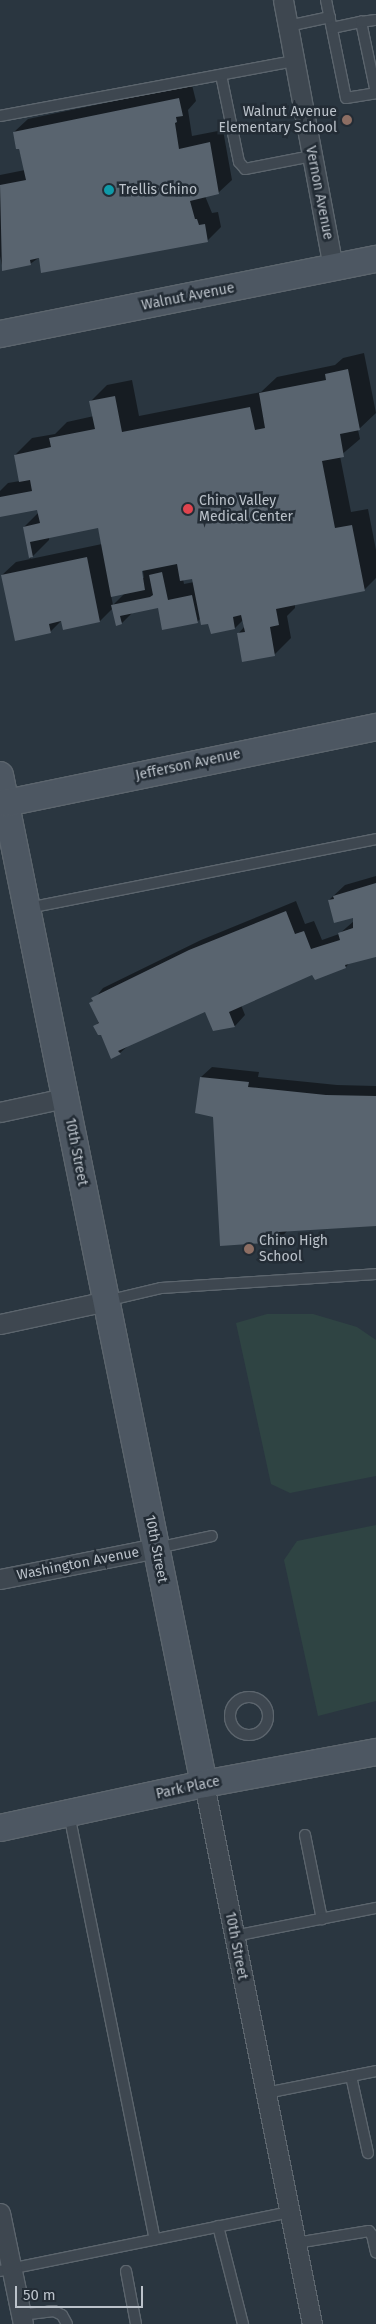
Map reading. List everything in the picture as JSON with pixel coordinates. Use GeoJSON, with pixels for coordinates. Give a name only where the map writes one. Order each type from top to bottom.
{"type":"FeatureCollection","features":[{"type":"Feature","properties":{"kind":"street","name":"Vernon Avenue"},"geometry":{"type":"LineString","coordinates":[[283,0],[333,268]]}},
{"type":"Feature","properties":{"kind":"street","name":"Walnut Avenue"},"geometry":{"type":"LineString","coordinates":[[0,334],[376,259]]}},
{"type":"Feature","properties":{"kind":"street","name":"Jefferson Avenue"},"geometry":{"type":"LineString","coordinates":[[3,803],[376,727]]}},
{"type":"Feature","properties":{"kind":"street","name":"10th Street"},"geometry":{"type":"LineString","coordinates":[[0,775],[3,803],[27,908],[312,2324]]}},
{"type":"Feature","properties":{"kind":"street"},"geometry":{"type":"LineString","coordinates":[[0,1112],[65,1098]]}},
{"type":"Feature","properties":{"kind":"street"},"geometry":{"type":"LineString","coordinates":[[0,1324],[106,1301]]}},
{"type":"Feature","properties":{"kind":"street","name":"Washington Avenue"},"geometry":{"type":"LineString","coordinates":[[0,1579],[156,1548]]}},
{"type":"Feature","properties":{"kind":"street","name":"Park Place"},"geometry":{"type":"LineString","coordinates":[[0,1828],[204,1784],[376,1752]]}},
{"type":"Feature","properties":{"kind":"street"},"geometry":{"type":"LineString","coordinates":[[0,2213],[6,2270],[22,2319]]}},
{"type":"Feature","properties":{"kind":"lane"},"geometry":{"type":"LineString","coordinates":[[326,0],[346,98],[376,93],[362,22]]}},
{"type":"Feature","properties":{"kind":"lane"},"geometry":{"type":"LineString","coordinates":[[288,26],[330,17]]}},
{"type":"Feature","properties":{"kind":"lane"},"geometry":{"type":"LineString","coordinates":[[332,28],[376,20]]}},
{"type":"Feature","properties":{"kind":"lane"},"geometry":{"type":"LineString","coordinates":[[0,116],[294,61]]}},
{"type":"Feature","properties":{"kind":"lane"},"geometry":{"type":"LineString","coordinates":[[221,75],[239,162],[246,169],[312,156]]}},
{"type":"Feature","properties":{"kind":"lane"},"geometry":{"type":"LineString","coordinates":[[27,908],[376,839]]}},
{"type":"Feature","properties":{"kind":"lane"},"geometry":{"type":"LineString","coordinates":[[106,1301],[161,1288],[376,1274]]}},
{"type":"Feature","properties":{"kind":"lane"},"geometry":{"type":"LineString","coordinates":[[156,1548],[212,1536]]}},
{"type":"Feature","properties":{"kind":"lane"},"geometry":{"type":"LineString","coordinates":[[69,1813],[156,2239]]}},
{"type":"Feature","properties":{"kind":"lane"},"geometry":{"type":"LineString","coordinates":[[305,1835],[322,1919]]}},
{"type":"Feature","properties":{"kind":"lane"},"geometry":{"type":"LineString","coordinates":[[234,1936],[376,1908]]}},
{"type":"Feature","properties":{"kind":"lane"},"geometry":{"type":"LineString","coordinates":[[266,2093],[376,2071]]}},
{"type":"Feature","properties":{"kind":"lane"},"geometry":{"type":"LineString","coordinates":[[352,2076],[368,2153]]}},
{"type":"Feature","properties":{"kind":"lane"},"geometry":{"type":"LineString","coordinates":[[6,2270],[290,2212]]}},
{"type":"Feature","properties":{"kind":"lane"},"geometry":{"type":"LineString","coordinates":[[218,2226],[242,2324]]}},
{"type":"Feature","properties":{"kind":"lane"},"geometry":{"type":"LineString","coordinates":[[296,2243],[369,2231],[372,2235],[376,2253]]}},
{"type":"Feature","properties":{"kind":"lane"},"geometry":{"type":"LineString","coordinates":[[126,2271],[136,2324]]}},
{"type":"Feature","properties":{"kind":"lane"},"geometry":{"type":"LineString","coordinates":[[22,2319],[54,2311],[62,2315],[67,2324]]}},
{"type":"Feature","properties":{"kind":"green space"},"geometry":{"type":"Polygon","coordinates":[[[267,1314],[313,1314],[357,1327],[376,1340],[376,1476],[290,1493],[271,1484],[236,1323],[267,1314]]]}},
{"type":"Feature","properties":{"kind":"green space"},"geometry":{"type":"Polygon","coordinates":[[[376,1525],[376,1701],[318,1716],[284,1560],[297,1541],[376,1525]]]}},
{"type":"Feature","properties":{"kind":"building","name":"Trellis Chino"},"geometry":{"type":"Polygon","coordinates":[[[179,98],[183,116],[176,117],[177,122],[175,123],[179,149],[210,142],[219,194],[190,201],[195,219],[197,219],[199,225],[205,224],[208,242],[41,273],[39,258],[30,260],[31,265],[2,271],[0,185],[26,180],[19,149],[16,149],[13,132],[179,98]]]}},
{"type":"Feature","properties":{"kind":"building"},"geometry":{"type":"Polygon","coordinates":[[[348,369],[360,430],[340,434],[344,457],[322,461],[335,528],[352,525],[365,591],[276,609],[279,625],[270,627],[275,656],[242,662],[237,633],[245,632],[241,615],[233,617],[235,629],[211,634],[208,624],[201,625],[192,579],[180,581],[177,564],[142,571],[145,590],[111,597],[98,528],[30,542],[33,557],[29,558],[23,527],[40,523],[37,510],[0,517],[0,497],[32,491],[30,480],[19,482],[14,455],[51,447],[49,438],[95,429],[89,401],[115,396],[122,432],[250,407],[255,430],[265,428],[259,393],[326,380],[325,374],[348,369]]]}},
{"type":"Feature","properties":{"kind":"building"},"geometry":{"type":"Polygon","coordinates":[[[87,557],[100,622],[63,630],[61,621],[49,624],[51,633],[15,641],[1,575],[87,557]]]}},
{"type":"Feature","properties":{"kind":"building"},"geometry":{"type":"Polygon","coordinates":[[[162,572],[168,600],[192,595],[198,623],[162,630],[158,608],[120,616],[122,624],[116,626],[111,605],[150,597],[153,595],[149,575],[162,572]]]}},
{"type":"Feature","properties":{"kind":"building"},"geometry":{"type":"Polygon","coordinates":[[[376,883],[376,957],[345,965],[346,968],[315,980],[312,975],[229,1012],[235,1027],[213,1031],[205,1012],[118,1051],[121,1054],[111,1059],[101,1035],[98,1035],[93,1026],[99,1023],[89,1003],[93,1001],[91,998],[189,950],[286,911],[295,934],[304,931],[311,949],[340,940],[338,933],[353,928],[353,918],[334,923],[328,900],[334,899],[333,896],[376,883]]]}},
{"type":"Feature","properties":{"kind":"building"},"geometry":{"type":"Polygon","coordinates":[[[200,1077],[249,1082],[248,1087],[326,1095],[376,1096],[376,1226],[278,1232],[278,1242],[220,1246],[213,1117],[195,1113],[200,1077]]]}},
{"type":"Feature","properties":{"kind":"place","name":"Walnut Avenue Elementary School"},"geometry":{"type":"Point","coordinates":[347,120]}},
{"type":"Feature","properties":{"kind":"place","name":"Trellis Chino"},"geometry":{"type":"Point","coordinates":[109,190]}},
{"type":"Feature","properties":{"kind":"place","name":"Chino Valley Medical Center"},"geometry":{"type":"Point","coordinates":[188,509]}},
{"type":"Feature","properties":{"kind":"place","name":"Chino High School"},"geometry":{"type":"Point","coordinates":[249,1249]}}]}
